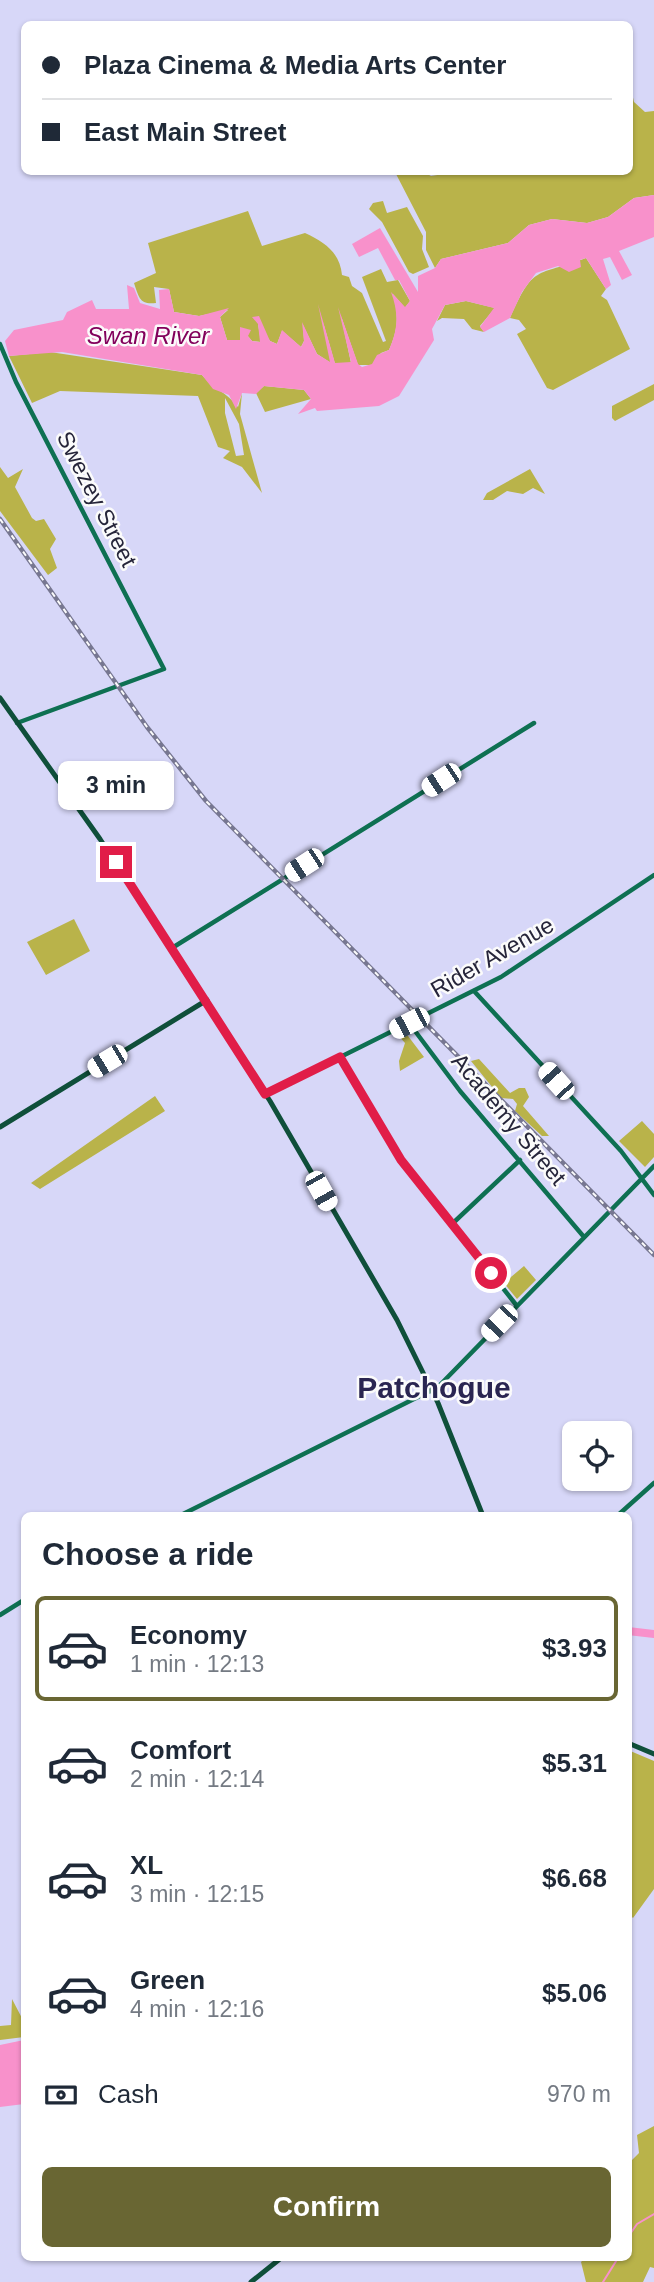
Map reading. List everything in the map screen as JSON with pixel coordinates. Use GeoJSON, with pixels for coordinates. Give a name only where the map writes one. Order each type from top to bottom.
{"type":"FeatureCollection","features":[{"type":"Feature","properties":{"kind":"main road"},"geometry":{"type":"LineString","coordinates":[[0,698],[100,839],[207,1000],[265,1094],[391,1309],[432,1390],[482,1512]]}},
{"type":"Feature","properties":{"kind":"main road"},"geometry":{"type":"LineString","coordinates":[[0,1127],[207,1000]]}},
{"type":"Feature","properties":{"kind":"main road"},"geometry":{"type":"LineString","coordinates":[[632,1745],[654,1754]]}},
{"type":"Feature","properties":{"kind":"main road"},"geometry":{"type":"LineString","coordinates":[[251,2282],[277,2261]]}},
{"type":"Feature","properties":{"kind":"street","name":"Swezey Street"},"geometry":{"type":"LineString","coordinates":[[1,346],[5,359],[164,669],[17,723]]}},
{"type":"Feature","properties":{"kind":"street"},"geometry":{"type":"LineString","coordinates":[[172,948],[534,723]]}},
{"type":"Feature","properties":{"kind":"street","name":"Rider Avenue"},"geometry":{"type":"LineString","coordinates":[[265,1094],[523,965],[654,875]]}},
{"type":"Feature","properties":{"kind":"street"},"geometry":{"type":"LineString","coordinates":[[474,991],[643,1178],[654,1195]]}},
{"type":"Feature","properties":{"kind":"street","name":"Academy Street"},"geometry":{"type":"LineString","coordinates":[[409,1023],[460,1091],[584,1237]]}},
{"type":"Feature","properties":{"kind":"street"},"geometry":{"type":"LineString","coordinates":[[340,1057],[401,1160],[517,1306]]}},
{"type":"Feature","properties":{"kind":"street"},"geometry":{"type":"LineString","coordinates":[[452,1224],[520,1160]]}},
{"type":"Feature","properties":{"kind":"street"},"geometry":{"type":"LineString","coordinates":[[187,1512],[432,1390],[654,1166]]}},
{"type":"Feature","properties":{"kind":"street"},"geometry":{"type":"LineString","coordinates":[[621,1512],[654,1483]]}},
{"type":"Feature","properties":{"kind":"street"},"geometry":{"type":"LineString","coordinates":[[0,1615],[21,1602]]}},
{"type":"Feature","properties":{"kind":"shaded area"},"geometry":{"type":"Polygon","coordinates":[[[633,98],[645,112],[654,111],[654,195],[634,198],[608,217],[587,223],[552,219],[529,225],[508,243],[441,259],[435,268],[426,250],[426,232],[397,175],[633,175],[633,98]]]}},
{"type":"Feature","properties":{"kind":"shaded area"},"geometry":{"type":"Polygon","coordinates":[[[383,201],[387,213],[407,207],[423,236],[422,249],[429,267],[413,274],[409,272],[382,222],[369,209],[373,203],[383,201]]]}},
{"type":"Feature","properties":{"kind":"shaded area"},"geometry":{"type":"Polygon","coordinates":[[[248,211],[262,246],[305,233],[330,249],[338,260],[342,275],[349,277],[352,286],[362,293],[383,342],[386,341],[362,277],[381,269],[387,282],[398,280],[410,301],[405,308],[393,294],[397,323],[389,350],[381,353],[372,365],[358,365],[341,316],[351,363],[335,364],[323,322],[331,363],[317,354],[303,325],[304,341],[301,347],[282,331],[277,344],[270,341],[258,324],[261,342],[252,341],[241,328],[240,340],[227,340],[220,317],[228,310],[199,316],[174,312],[169,289],[154,287],[156,303],[143,302],[134,283],[156,273],[148,243],[248,211]]]}},
{"type":"Feature","properties":{"kind":"shaded area"},"geometry":{"type":"Polygon","coordinates":[[[586,258],[606,289],[601,296],[607,300],[630,349],[553,390],[547,388],[517,334],[526,329],[519,320],[510,318],[531,280],[546,271],[586,258]]]}},
{"type":"Feature","properties":{"kind":"shaded area"},"geometry":{"type":"Polygon","coordinates":[[[466,301],[495,308],[480,326],[484,332],[472,329],[464,319],[442,318],[437,321],[445,305],[466,301]]]}},
{"type":"Feature","properties":{"kind":"shaded area"},"geometry":{"type":"Polygon","coordinates":[[[50,352],[202,375],[238,407],[242,393],[240,414],[262,493],[242,467],[223,458],[230,451],[218,447],[198,396],[60,391],[32,403],[9,356],[50,352]],[[225,398],[225,413],[236,456],[244,455],[239,424],[225,398]]]}},
{"type":"Feature","properties":{"kind":"shaded area"},"geometry":{"type":"Polygon","coordinates":[[[654,384],[654,400],[615,421],[612,418],[612,406],[654,384]]]}},
{"type":"Feature","properties":{"kind":"shaded area"},"geometry":{"type":"Polygon","coordinates":[[[264,386],[304,390],[311,399],[265,412],[256,393],[264,386]]]}},
{"type":"Feature","properties":{"kind":"shaded area"},"geometry":{"type":"Polygon","coordinates":[[[0,467],[8,478],[23,469],[15,487],[32,518],[36,521],[44,519],[56,539],[50,549],[57,568],[48,575],[0,511],[0,467]]]}},
{"type":"Feature","properties":{"kind":"shaded area"},"geometry":{"type":"Polygon","coordinates":[[[530,469],[545,494],[533,488],[523,494],[507,491],[493,500],[483,500],[487,493],[530,469]]]}},
{"type":"Feature","properties":{"kind":"shaded area"},"geometry":{"type":"Polygon","coordinates":[[[74,919],[90,951],[46,975],[27,942],[74,919]]]}},
{"type":"Feature","properties":{"kind":"shaded area"},"geometry":{"type":"Polygon","coordinates":[[[405,1032],[424,1057],[400,1071],[399,1061],[405,1043],[397,1034],[405,1032]]]}},
{"type":"Feature","properties":{"kind":"shaded area"},"geometry":{"type":"Polygon","coordinates":[[[479,1059],[510,1093],[525,1088],[529,1097],[523,1106],[549,1136],[542,1136],[515,1111],[517,1104],[513,1099],[501,1098],[471,1061],[479,1059]]]}},
{"type":"Feature","properties":{"kind":"shaded area"},"geometry":{"type":"Polygon","coordinates":[[[155,1096],[165,1111],[40,1189],[31,1183],[155,1096]]]}},
{"type":"Feature","properties":{"kind":"shaded area"},"geometry":{"type":"Polygon","coordinates":[[[642,1121],[654,1134],[654,1157],[645,1167],[619,1141],[642,1121]]]}},
{"type":"Feature","properties":{"kind":"shaded area"},"geometry":{"type":"Polygon","coordinates":[[[524,1266],[536,1280],[517,1299],[504,1283],[524,1266]]]}},
{"type":"Feature","properties":{"kind":"shaded area"},"geometry":{"type":"Polygon","coordinates":[[[632,1752],[654,1761],[654,1889],[633,1918],[632,1752]]]}},
{"type":"Feature","properties":{"kind":"shaded area"},"geometry":{"type":"Polygon","coordinates":[[[12,1999],[21,2016],[21,2037],[0,2040],[0,2026],[11,2025],[12,1999]]]}},
{"type":"Feature","properties":{"kind":"shaded area"},"geometry":{"type":"Polygon","coordinates":[[[654,2126],[654,2268],[650,2267],[643,2282],[586,2282],[582,2261],[632,2261],[632,2160],[639,2153],[637,2135],[654,2126]]]}},
{"type":"Feature","properties":{"kind":"water","name":"Swan River"},"geometry":{"type":"Polygon","coordinates":[[[654,195],[654,237],[619,251],[632,275],[622,280],[610,257],[603,259],[611,285],[606,289],[586,258],[580,260],[581,267],[569,272],[558,266],[536,273],[522,292],[510,318],[484,332],[480,327],[494,308],[466,301],[445,305],[432,329],[434,340],[399,396],[379,406],[317,411],[315,408],[298,414],[311,399],[304,390],[264,386],[256,394],[242,393],[236,409],[229,395],[213,389],[202,375],[62,352],[9,356],[5,341],[14,330],[63,320],[67,312],[92,300],[96,309],[129,309],[127,285],[134,288],[140,303],[160,309],[159,290],[169,289],[174,312],[199,316],[229,308],[220,317],[227,340],[240,340],[240,327],[251,330],[248,336],[252,341],[260,342],[258,324],[252,317],[259,316],[270,341],[277,344],[282,330],[301,347],[304,341],[302,322],[317,354],[330,362],[318,304],[335,363],[351,362],[338,307],[358,364],[362,367],[372,364],[377,355],[389,350],[396,328],[391,292],[405,307],[410,301],[378,248],[359,257],[352,244],[380,228],[418,292],[418,276],[435,268],[441,259],[508,243],[529,225],[552,219],[587,223],[608,217],[634,198],[654,195]]]}},
{"type":"Feature","properties":{"kind":"water"},"geometry":{"type":"Polygon","coordinates":[[[21,2041],[21,2104],[0,2107],[0,2045],[21,2041]]]}},
{"type":"Feature","properties":{"kind":"waterway"},"geometry":{"type":"LineString","coordinates":[[632,1631],[654,1634]]}},
{"type":"Feature","properties":{"kind":"waterway"},"geometry":{"type":"LineString","coordinates":[[632,2231],[637,2224],[654,2214]]}},
{"type":"Feature","properties":{"kind":"waterway"},"geometry":{"type":"LineString","coordinates":[[603,2282],[616,2261]]}},
{"type":"Feature","properties":{"kind":"railway"},"geometry":{"type":"LineString","coordinates":[[0,519],[147,727],[206,801],[654,1255]]}},
{"type":"Feature","properties":{"kind":"district","name":"Patchogue"},"geometry":{"type":"Point","coordinates":[434,1388]}},
{"type":"Feature","properties":{"kind":"route"},"geometry":{"type":"LineString","coordinates":[[116,862],[215,1012],[265,1094],[340,1057],[401,1160],[491,1273]]}}]}
